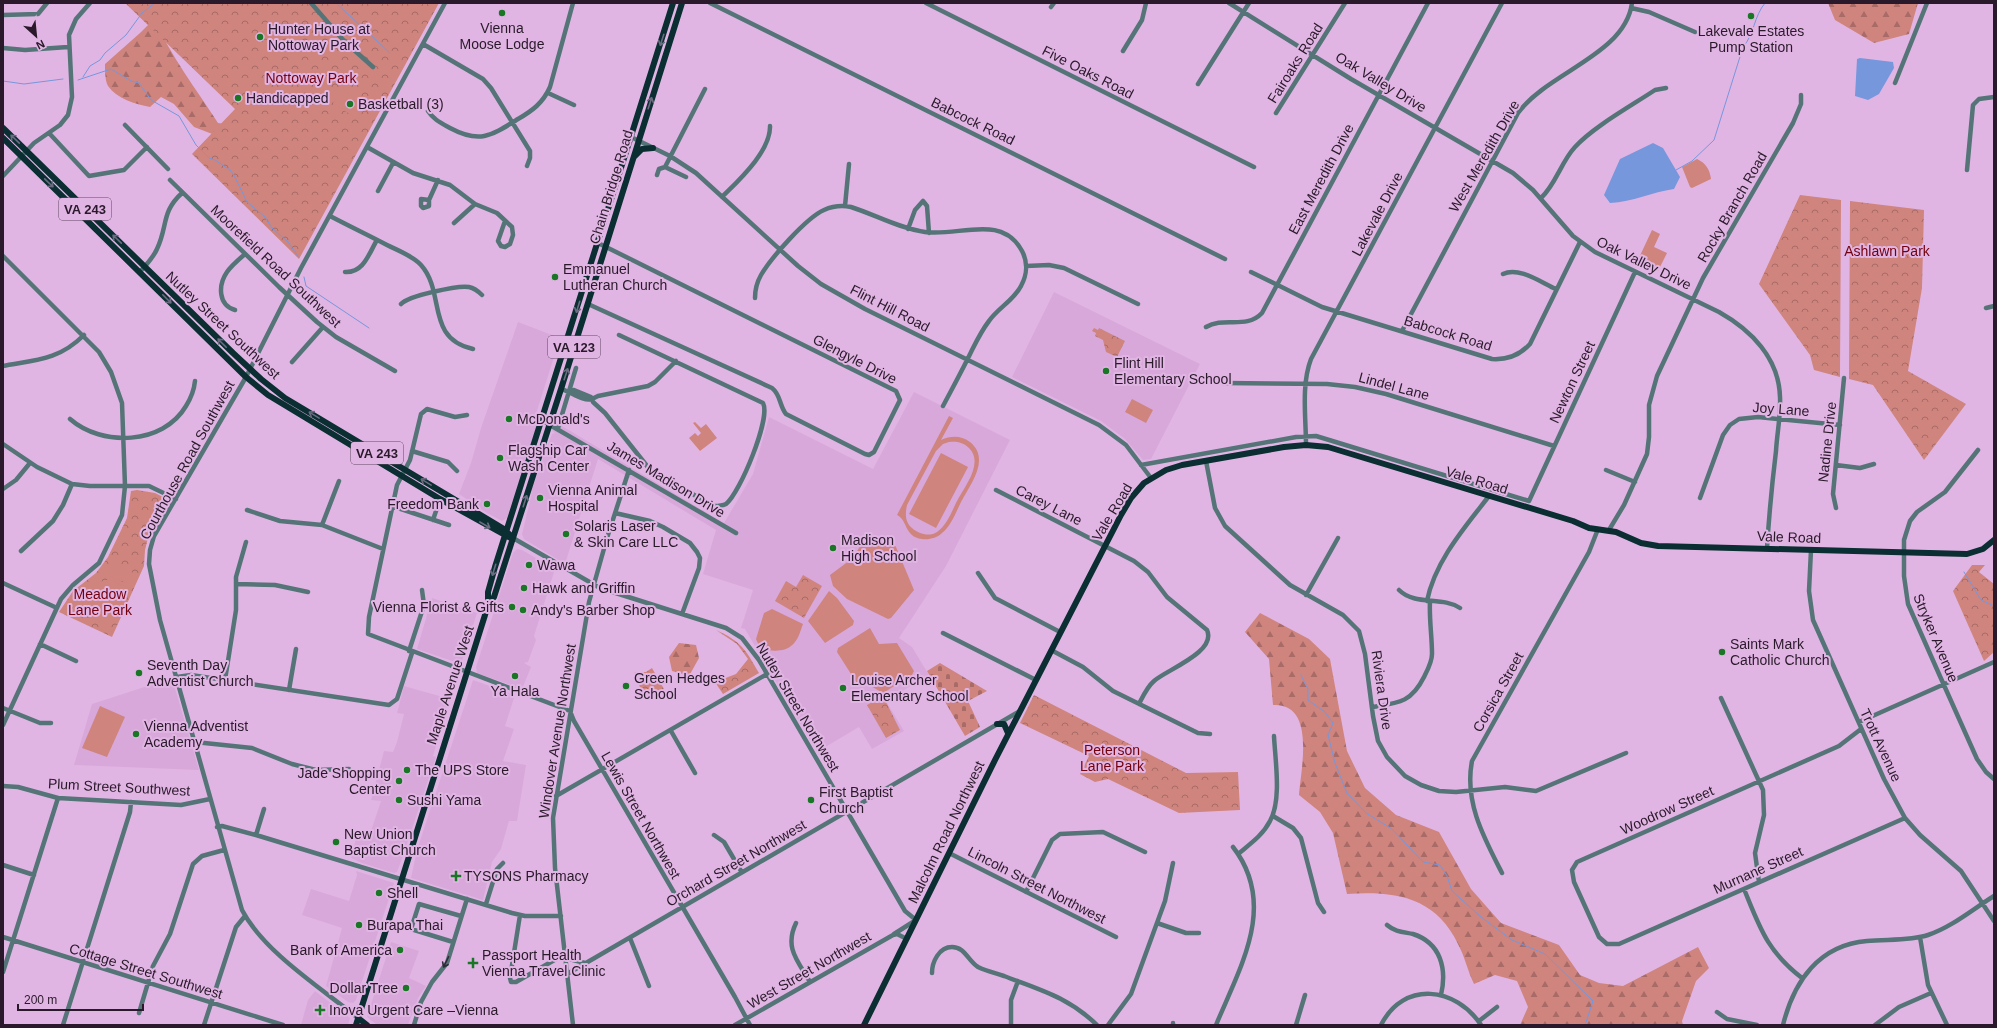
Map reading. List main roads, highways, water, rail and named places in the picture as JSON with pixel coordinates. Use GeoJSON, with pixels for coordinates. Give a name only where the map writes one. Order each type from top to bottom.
{"type":"FeatureCollection","features":[{"type":"Feature","properties":{"kind":"main road","name":"Chain Bridge Road"},"geometry":{"type":"LineString","coordinates":[[543,421],[674,3]]}},
{"type":"Feature","properties":{"kind":"main road","name":"Chain Bridge Road"},"geometry":{"type":"LineString","coordinates":[[550,424],[682,3]]}},
{"type":"Feature","properties":{"kind":"main road","name":"Nutley Street Southwest"},"geometry":{"type":"LineString","coordinates":[[3,128],[250,370],[285,398],[405,469],[512,538]]}},
{"type":"Feature","properties":{"kind":"main road","name":"Nutley Street Southwest"},"geometry":{"type":"LineString","coordinates":[[3,138],[246,377],[280,403],[440,499],[506,534]]}},
{"type":"Feature","properties":{"kind":"main road"},"geometry":{"type":"LineString","coordinates":[[633,158],[642,149],[653,148]]}},
{"type":"Feature","properties":{"kind":"main road","name":"Maple Avenue West"},"geometry":{"type":"LineString","coordinates":[[356,1025],[488,604],[489,590],[506,534],[543,421]]}},
{"type":"Feature","properties":{"kind":"main road","name":"Maple Avenue West"},"geometry":{"type":"LineString","coordinates":[[488,604],[494,597],[550,424]]}},
{"type":"Feature","properties":{"kind":"main road","name":"Vale Road"},"geometry":{"type":"LineString","coordinates":[[1051,650],[1131,498],[1150,478],[1174,467],[1306,444],[1328,447],[1598,529],[1610,530],[1641,543],[1658,546],[1973,553],[1983,549],[1994,540]]}},
{"type":"Feature","properties":{"kind":"main road","name":"Malcolm Road Northwest"},"geometry":{"type":"LineString","coordinates":[[864,1025],[1008,733],[1051,650]]}},
{"type":"Feature","properties":{"kind":"main road"},"geometry":{"type":"LineString","coordinates":[[996,724],[1004,724],[1008,733]]}},
{"type":"Feature","properties":{"kind":"main road"},"geometry":{"type":"LineString","coordinates":[[358,1018],[367,1025]]}},
{"type":"Feature","properties":{"kind":"water"},"geometry":{"type":"Polygon","coordinates":[[[1860,58],[1893,62],[1894,68],[1879,94],[1868,100],[1855,96],[1857,59],[1860,58]]]}},
{"type":"Feature","properties":{"kind":"water"},"geometry":{"type":"Polygon","coordinates":[[[1653,143],[1663,148],[1680,177],[1674,189],[1627,201],[1610,203],[1604,195],[1620,159],[1653,143]]]}},
{"type":"Feature","properties":{"kind":"waterway"},"geometry":{"type":"LineString","coordinates":[[83,77],[90,66],[100,60],[105,53],[126,35],[142,13],[155,3]]}},
{"type":"Feature","properties":{"kind":"waterway"},"geometry":{"type":"LineString","coordinates":[[336,3],[390,53]]}},
{"type":"Feature","properties":{"kind":"waterway"},"geometry":{"type":"LineString","coordinates":[[1676,170],[1692,161],[1714,140],[1743,47],[1750,37],[1758,14],[1765,3]]}},
{"type":"Feature","properties":{"kind":"waterway"},"geometry":{"type":"LineString","coordinates":[[78,80],[111,69],[131,81],[139,83],[151,100],[179,116],[196,145],[209,158],[215,160],[230,170],[247,202],[265,217],[272,228],[288,242],[298,256]]}},
{"type":"Feature","properties":{"kind":"waterway"},"geometry":{"type":"LineString","coordinates":[[3,81],[24,84],[63,79]]}},
{"type":"Feature","properties":{"kind":"waterway"},"geometry":{"type":"LineString","coordinates":[[304,277],[306,286],[369,328]]}},
{"type":"Feature","properties":{"kind":"waterway"},"geometry":{"type":"LineString","coordinates":[[1964,572],[1981,600],[1994,606]]}},
{"type":"Feature","properties":{"kind":"waterway"},"geometry":{"type":"LineString","coordinates":[[1301,675],[1308,689],[1308,700],[1325,712],[1333,723],[1328,735],[1335,763],[1347,793],[1366,813],[1392,829],[1423,862],[1440,865],[1447,876],[1452,891],[1481,917],[1512,940],[1545,954],[1593,1001],[1585,1025]]}},
{"type":"Feature","properties":{"kind":"place","name":"Vienna Moose Lodge"},"geometry":{"type":"Point","coordinates":[502,13]}},
{"type":"Feature","properties":{"kind":"place","name":"Lakevale Estates Pump Station"},"geometry":{"type":"Point","coordinates":[1751,16]}},
{"type":"Feature","properties":{"kind":"place","name":"Hunter House at Nottoway Park"},"geometry":{"type":"Point","coordinates":[260,37]}},
{"type":"Feature","properties":{"kind":"place","name":"Handicapped"},"geometry":{"type":"Point","coordinates":[238,98]}},
{"type":"Feature","properties":{"kind":"place","name":"Basketball (3)"},"geometry":{"type":"Point","coordinates":[350,104]}},
{"type":"Feature","properties":{"kind":"place","name":"Emmanuel Lutheran Church"},"geometry":{"type":"Point","coordinates":[555,277]}},
{"type":"Feature","properties":{"kind":"place","name":"Flint Hill Elementary School"},"geometry":{"type":"Point","coordinates":[1106,371]}},
{"type":"Feature","properties":{"kind":"place","name":"McDonald's"},"geometry":{"type":"Point","coordinates":[509,419]}},
{"type":"Feature","properties":{"kind":"place","name":"Flagship Car Wash Center"},"geometry":{"type":"Point","coordinates":[500,458]}},
{"type":"Feature","properties":{"kind":"place","name":"Vienna Animal Hospital"},"geometry":{"type":"Point","coordinates":[540,498]}},
{"type":"Feature","properties":{"kind":"place","name":"Freedom Bank"},"geometry":{"type":"Point","coordinates":[487,504]}},
{"type":"Feature","properties":{"kind":"place","name":"Solaris Laser & Skin Care LLC"},"geometry":{"type":"Point","coordinates":[566,534]}},
{"type":"Feature","properties":{"kind":"place","name":"Madison High School"},"geometry":{"type":"Point","coordinates":[833,548]}},
{"type":"Feature","properties":{"kind":"place","name":"Wawa"},"geometry":{"type":"Point","coordinates":[529,565]}},
{"type":"Feature","properties":{"kind":"place","name":"Hawk and Griffin"},"geometry":{"type":"Point","coordinates":[524,588]}},
{"type":"Feature","properties":{"kind":"place","name":"Vienna Florist & Gifts"},"geometry":{"type":"Point","coordinates":[512,607]}},
{"type":"Feature","properties":{"kind":"place","name":"Andy's Barber Shop"},"geometry":{"type":"Point","coordinates":[523,610]}},
{"type":"Feature","properties":{"kind":"place","name":"Saints Mark Catholic Church"},"geometry":{"type":"Point","coordinates":[1722,652]}},
{"type":"Feature","properties":{"kind":"place","name":"Seventh Day Adventist Church"},"geometry":{"type":"Point","coordinates":[139,673]}},
{"type":"Feature","properties":{"kind":"place","name":"Ya Hala"},"geometry":{"type":"Point","coordinates":[515,676]}},
{"type":"Feature","properties":{"kind":"place","name":"Green Hedges School"},"geometry":{"type":"Point","coordinates":[626,686]}},
{"type":"Feature","properties":{"kind":"place","name":"Louise Archer Elementary School"},"geometry":{"type":"Point","coordinates":[843,688]}},
{"type":"Feature","properties":{"kind":"place","name":"Vienna Adventist Academy"},"geometry":{"type":"Point","coordinates":[136,734]}},
{"type":"Feature","properties":{"kind":"place","name":"The UPS Store"},"geometry":{"type":"Point","coordinates":[407,770]}},
{"type":"Feature","properties":{"kind":"place","name":"Jade Shopping Center"},"geometry":{"type":"Point","coordinates":[399,781]}},
{"type":"Feature","properties":{"kind":"place","name":"Sushi Yama"},"geometry":{"type":"Point","coordinates":[399,800]}},
{"type":"Feature","properties":{"kind":"place","name":"First Baptist Church"},"geometry":{"type":"Point","coordinates":[811,800]}},
{"type":"Feature","properties":{"kind":"place","name":"New Union Baptist Church"},"geometry":{"type":"Point","coordinates":[336,842]}},
{"type":"Feature","properties":{"kind":"place","name":"TYSONS Pharmacy"},"geometry":{"type":"Point","coordinates":[456,876]}},
{"type":"Feature","properties":{"kind":"place","name":"Shell"},"geometry":{"type":"Point","coordinates":[379,893]}},
{"type":"Feature","properties":{"kind":"place","name":"Burapa Thai"},"geometry":{"type":"Point","coordinates":[359,925]}},
{"type":"Feature","properties":{"kind":"place","name":"Bank of America"},"geometry":{"type":"Point","coordinates":[400,950]}},
{"type":"Feature","properties":{"kind":"place","name":"Passport Health Vienna Travel Clinic"},"geometry":{"type":"Point","coordinates":[473,963]}},
{"type":"Feature","properties":{"kind":"place","name":"Dollar Tree"},"geometry":{"type":"Point","coordinates":[406,988]}},
{"type":"Feature","properties":{"kind":"place","name":"Inova Urgent Care –Vienna"},"geometry":{"type":"Point","coordinates":[320,1010]}},
{"type":"Feature","properties":{"kind":"park label","name":"Nottoway Park"},"geometry":{"type":"Point","coordinates":[311,78]}},
{"type":"Feature","properties":{"kind":"park label","name":"Ashlawn Park"},"geometry":{"type":"Point","coordinates":[1887,251]}},
{"type":"Feature","properties":{"kind":"park label","name":"Meadow Lane Park"},"geometry":{"type":"Point","coordinates":[100,602]}},
{"type":"Feature","properties":{"kind":"park label","name":"Peterson Lane Park"},"geometry":{"type":"Point","coordinates":[1112,758]}}]}
